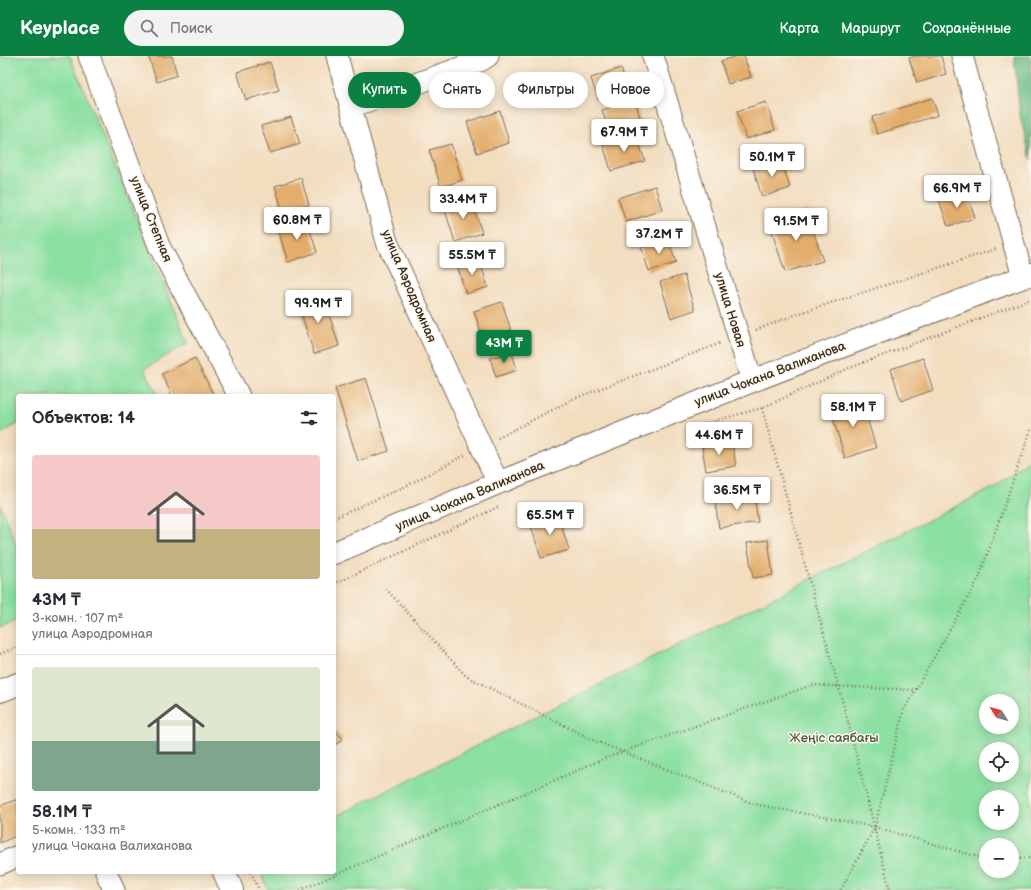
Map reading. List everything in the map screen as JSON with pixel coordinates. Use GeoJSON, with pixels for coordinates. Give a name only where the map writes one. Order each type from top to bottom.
{"type":"FeatureCollection","features":[{"type":"Feature","properties":{"kind":"main road","name":"улица Чокана Валиханова"},"geometry":{"type":"LineString","coordinates":[[336,552],[498,483],[752,381],[1027,275]]}},
{"type":"Feature","properties":{"kind":"main road"},"geometry":{"type":"LineString","coordinates":[[0,691],[16,685]]}},
{"type":"Feature","properties":{"kind":"main road"},"geometry":{"type":"LineString","coordinates":[[225,874],[232,890]]}},
{"type":"Feature","properties":{"kind":"street","name":"улица Степная"},"geometry":{"type":"LineString","coordinates":[[89,56],[159,246],[238,394]]}},
{"type":"Feature","properties":{"kind":"street","name":"улица Аэродромная"},"geometry":{"type":"LineString","coordinates":[[337,56],[348,96]]}},
{"type":"Feature","properties":{"kind":"street"},"geometry":{"type":"LineString","coordinates":[[421,82],[482,60],[488,56]]}},
{"type":"Feature","properties":{"kind":"street","name":"улица Новая"},"geometry":{"type":"LineString","coordinates":[[653,56],[752,381]]}},
{"type":"Feature","properties":{"kind":"street"},"geometry":{"type":"LineString","coordinates":[[962,56],[1013,243],[1027,275]]}},
{"type":"Feature","properties":{"kind":"street","name":"улица Аэродромная"},"geometry":{"type":"LineString","coordinates":[[351,108],[387,242],[498,483]]}},
{"type":"Feature","properties":{"kind":"street"},"geometry":{"type":"LineString","coordinates":[[0,864],[16,857]]}},
{"type":"Feature","properties":{"kind":"street"},"geometry":{"type":"LineString","coordinates":[[107,874],[114,890]]}},
{"type":"Feature","properties":{"kind":"path"},"geometry":{"type":"LineString","coordinates":[[336,517],[404,486],[573,399],[797,314],[1013,243]]}},
{"type":"Feature","properties":{"kind":"path"},"geometry":{"type":"LineString","coordinates":[[697,426],[762,408],[847,369],[1031,299]]}},
{"type":"Feature","properties":{"kind":"path"},"geometry":{"type":"LineString","coordinates":[[762,408],[839,687],[890,890]]}},
{"type":"Feature","properties":{"kind":"path"},"geometry":{"type":"LineString","coordinates":[[841,890],[875,827],[903,712],[979,578],[1031,429]]}},
{"type":"Feature","properties":{"kind":"path"},"geometry":{"type":"LineString","coordinates":[[336,583],[502,505]]}},
{"type":"Feature","properties":{"kind":"path"},"geometry":{"type":"LineString","coordinates":[[386,589],[466,676],[593,740],[754,804],[875,827],[979,857]]}},
{"type":"Feature","properties":{"kind":"path"},"geometry":{"type":"LineString","coordinates":[[0,654],[16,648]]}},
{"type":"Feature","properties":{"kind":"path"},"geometry":{"type":"LineString","coordinates":[[300,890],[608,757],[812,685],[916,690]]}},
{"type":"Feature","properties":{"kind":"path"},"geometry":{"type":"LineString","coordinates":[[1019,858],[1031,858]]}},
{"type":"Feature","properties":{"kind":"path"},"geometry":{"type":"LineString","coordinates":[[252,874],[259,890]]}},
{"type":"Feature","properties":{"kind":"green space"},"geometry":{"type":"Polygon","coordinates":[[[0,56],[70,56],[188,343],[144,369],[158,394],[16,394],[16,425],[0,434],[0,56]]]}},
{"type":"Feature","properties":{"kind":"green space"},"geometry":{"type":"Polygon","coordinates":[[[1014,56],[1031,56],[1031,160],[1020,116],[1014,56]]]}},
{"type":"Feature","properties":{"kind":"green space","name":"Жеңіс саябағы"},"geometry":{"type":"Polygon","coordinates":[[[1031,459],[1031,890],[268,890],[262,874],[336,874],[336,816],[993,488],[1031,459]]]}},
{"type":"Feature","properties":{"kind":"green space"},"geometry":{"type":"Polygon","coordinates":[[[0,504],[16,544],[16,622],[0,628],[0,504]]]}},
{"type":"Feature","properties":{"kind":"building"},"geometry":{"type":"Polygon","coordinates":[[[154,56],[172,56],[177,75],[157,82],[149,58],[154,56]]]}},
{"type":"Feature","properties":{"kind":"building"},"geometry":{"type":"Polygon","coordinates":[[[738,56],[744,56],[751,77],[728,84],[721,61],[738,56]]]}},
{"type":"Feature","properties":{"kind":"building"},"geometry":{"type":"Polygon","coordinates":[[[915,56],[941,56],[946,74],[917,83],[909,58],[915,56]]]}},
{"type":"Feature","properties":{"kind":"building"},"geometry":{"type":"Polygon","coordinates":[[[270,62],[279,90],[246,100],[237,72],[270,62]]]}},
{"type":"Feature","properties":{"kind":"building"},"geometry":{"type":"Polygon","coordinates":[[[621,68],[622,72],[609,72],[621,68]]]}},
{"type":"Feature","properties":{"kind":"building"},"geometry":{"type":"Polygon","coordinates":[[[596,76],[596,94],[591,78],[596,76]]]}},
{"type":"Feature","properties":{"kind":"building"},"geometry":{"type":"Polygon","coordinates":[[[932,98],[938,115],[877,134],[872,117],[932,98]]]}},
{"type":"Feature","properties":{"kind":"building"},"geometry":{"type":"Polygon","coordinates":[[[766,102],[775,130],[746,139],[737,111],[766,102]]]}},
{"type":"Feature","properties":{"kind":"building"},"geometry":{"type":"Polygon","coordinates":[[[609,108],[637,108],[641,121],[609,131],[602,110],[609,108]]]}},
{"type":"Feature","properties":{"kind":"building"},"geometry":{"type":"Polygon","coordinates":[[[500,111],[509,143],[477,153],[467,122],[500,111]]]}},
{"type":"Feature","properties":{"kind":"building"},"geometry":{"type":"Polygon","coordinates":[[[291,117],[300,144],[270,153],[261,126],[291,117]]]}},
{"type":"Feature","properties":{"kind":"building"},"geometry":{"type":"Polygon","coordinates":[[[636,134],[645,161],[611,171],[603,144],[636,134]]]}},
{"type":"Feature","properties":{"kind":"building"},"geometry":{"type":"Polygon","coordinates":[[[451,144],[462,180],[441,187],[429,150],[451,144]]]}},
{"type":"Feature","properties":{"kind":"building"},"geometry":{"type":"Polygon","coordinates":[[[781,159],[790,188],[762,197],[753,168],[781,159]]]}},
{"type":"Feature","properties":{"kind":"building"},"geometry":{"type":"Polygon","coordinates":[[[301,178],[309,205],[283,213],[275,186],[301,178]]]}},
{"type":"Feature","properties":{"kind":"building"},"geometry":{"type":"Polygon","coordinates":[[[655,186],[662,210],[626,222],[618,198],[655,186]]]}},
{"type":"Feature","properties":{"kind":"building"},"geometry":{"type":"Polygon","coordinates":[[[966,191],[975,218],[948,226],[939,200],[966,191]]]}},
{"type":"Feature","properties":{"kind":"building"},"geometry":{"type":"Polygon","coordinates":[[[471,199],[482,233],[455,242],[444,207],[471,199]]]}},
{"type":"Feature","properties":{"kind":"building"},"geometry":{"type":"Polygon","coordinates":[[[807,211],[823,261],[785,272],[769,222],[807,211]]]}},
{"type":"Feature","properties":{"kind":"building"},"geometry":{"type":"Polygon","coordinates":[[[307,221],[317,252],[288,262],[278,230],[307,221]]]}},
{"type":"Feature","properties":{"kind":"building"},"geometry":{"type":"Polygon","coordinates":[[[668,238],[676,263],[649,271],[641,247],[668,238]]]}},
{"type":"Feature","properties":{"kind":"building"},"geometry":{"type":"Polygon","coordinates":[[[479,258],[488,287],[466,294],[457,265],[479,258]]]}},
{"type":"Feature","properties":{"kind":"building"},"geometry":{"type":"Polygon","coordinates":[[[684,275],[695,310],[671,318],[660,282],[684,275]]]}},
{"type":"Feature","properties":{"kind":"building"},"geometry":{"type":"Polygon","coordinates":[[[323,295],[339,346],[314,354],[298,303],[323,295]]]}},
{"type":"Feature","properties":{"kind":"building"},"geometry":{"type":"Polygon","coordinates":[[[502,302],[513,337],[485,345],[474,311],[502,302]]]}},
{"type":"Feature","properties":{"kind":"building"},"geometry":{"type":"Polygon","coordinates":[[[512,352],[517,370],[496,377],[490,358],[512,352]]]}},
{"type":"Feature","properties":{"kind":"building"},"geometry":{"type":"Polygon","coordinates":[[[195,358],[213,394],[171,394],[162,374],[195,358]]]}},
{"type":"Feature","properties":{"kind":"building"},"geometry":{"type":"Polygon","coordinates":[[[923,358],[933,390],[901,401],[891,369],[923,358]]]}},
{"type":"Feature","properties":{"kind":"building"},"geometry":{"type":"Polygon","coordinates":[[[366,378],[389,451],[358,461],[335,388],[366,378]]]}},
{"type":"Feature","properties":{"kind":"building"},"geometry":{"type":"Polygon","coordinates":[[[861,398],[876,448],[845,458],[830,408],[861,398]]]}},
{"type":"Feature","properties":{"kind":"building"},"geometry":{"type":"Polygon","coordinates":[[[732,442],[736,466],[706,471],[702,447],[732,442]]]}},
{"type":"Feature","properties":{"kind":"building"},"geometry":{"type":"Polygon","coordinates":[[[754,494],[758,522],[719,528],[715,501],[754,494]]]}},
{"type":"Feature","properties":{"kind":"building"},"geometry":{"type":"Polygon","coordinates":[[[558,514],[569,550],[541,558],[530,523],[558,514]]]}},
{"type":"Feature","properties":{"kind":"building"},"geometry":{"type":"Polygon","coordinates":[[[768,540],[773,575],[753,578],[747,543],[768,540]]]}},
{"type":"Feature","properties":{"kind":"building"},"geometry":{"type":"Polygon","coordinates":[[[336,731],[343,739],[336,744],[336,731]]]}},
{"type":"Feature","properties":{"kind":"building"},"geometry":{"type":"Polygon","coordinates":[[[16,800],[16,836],[0,843],[0,806],[16,800]]]}}]}
